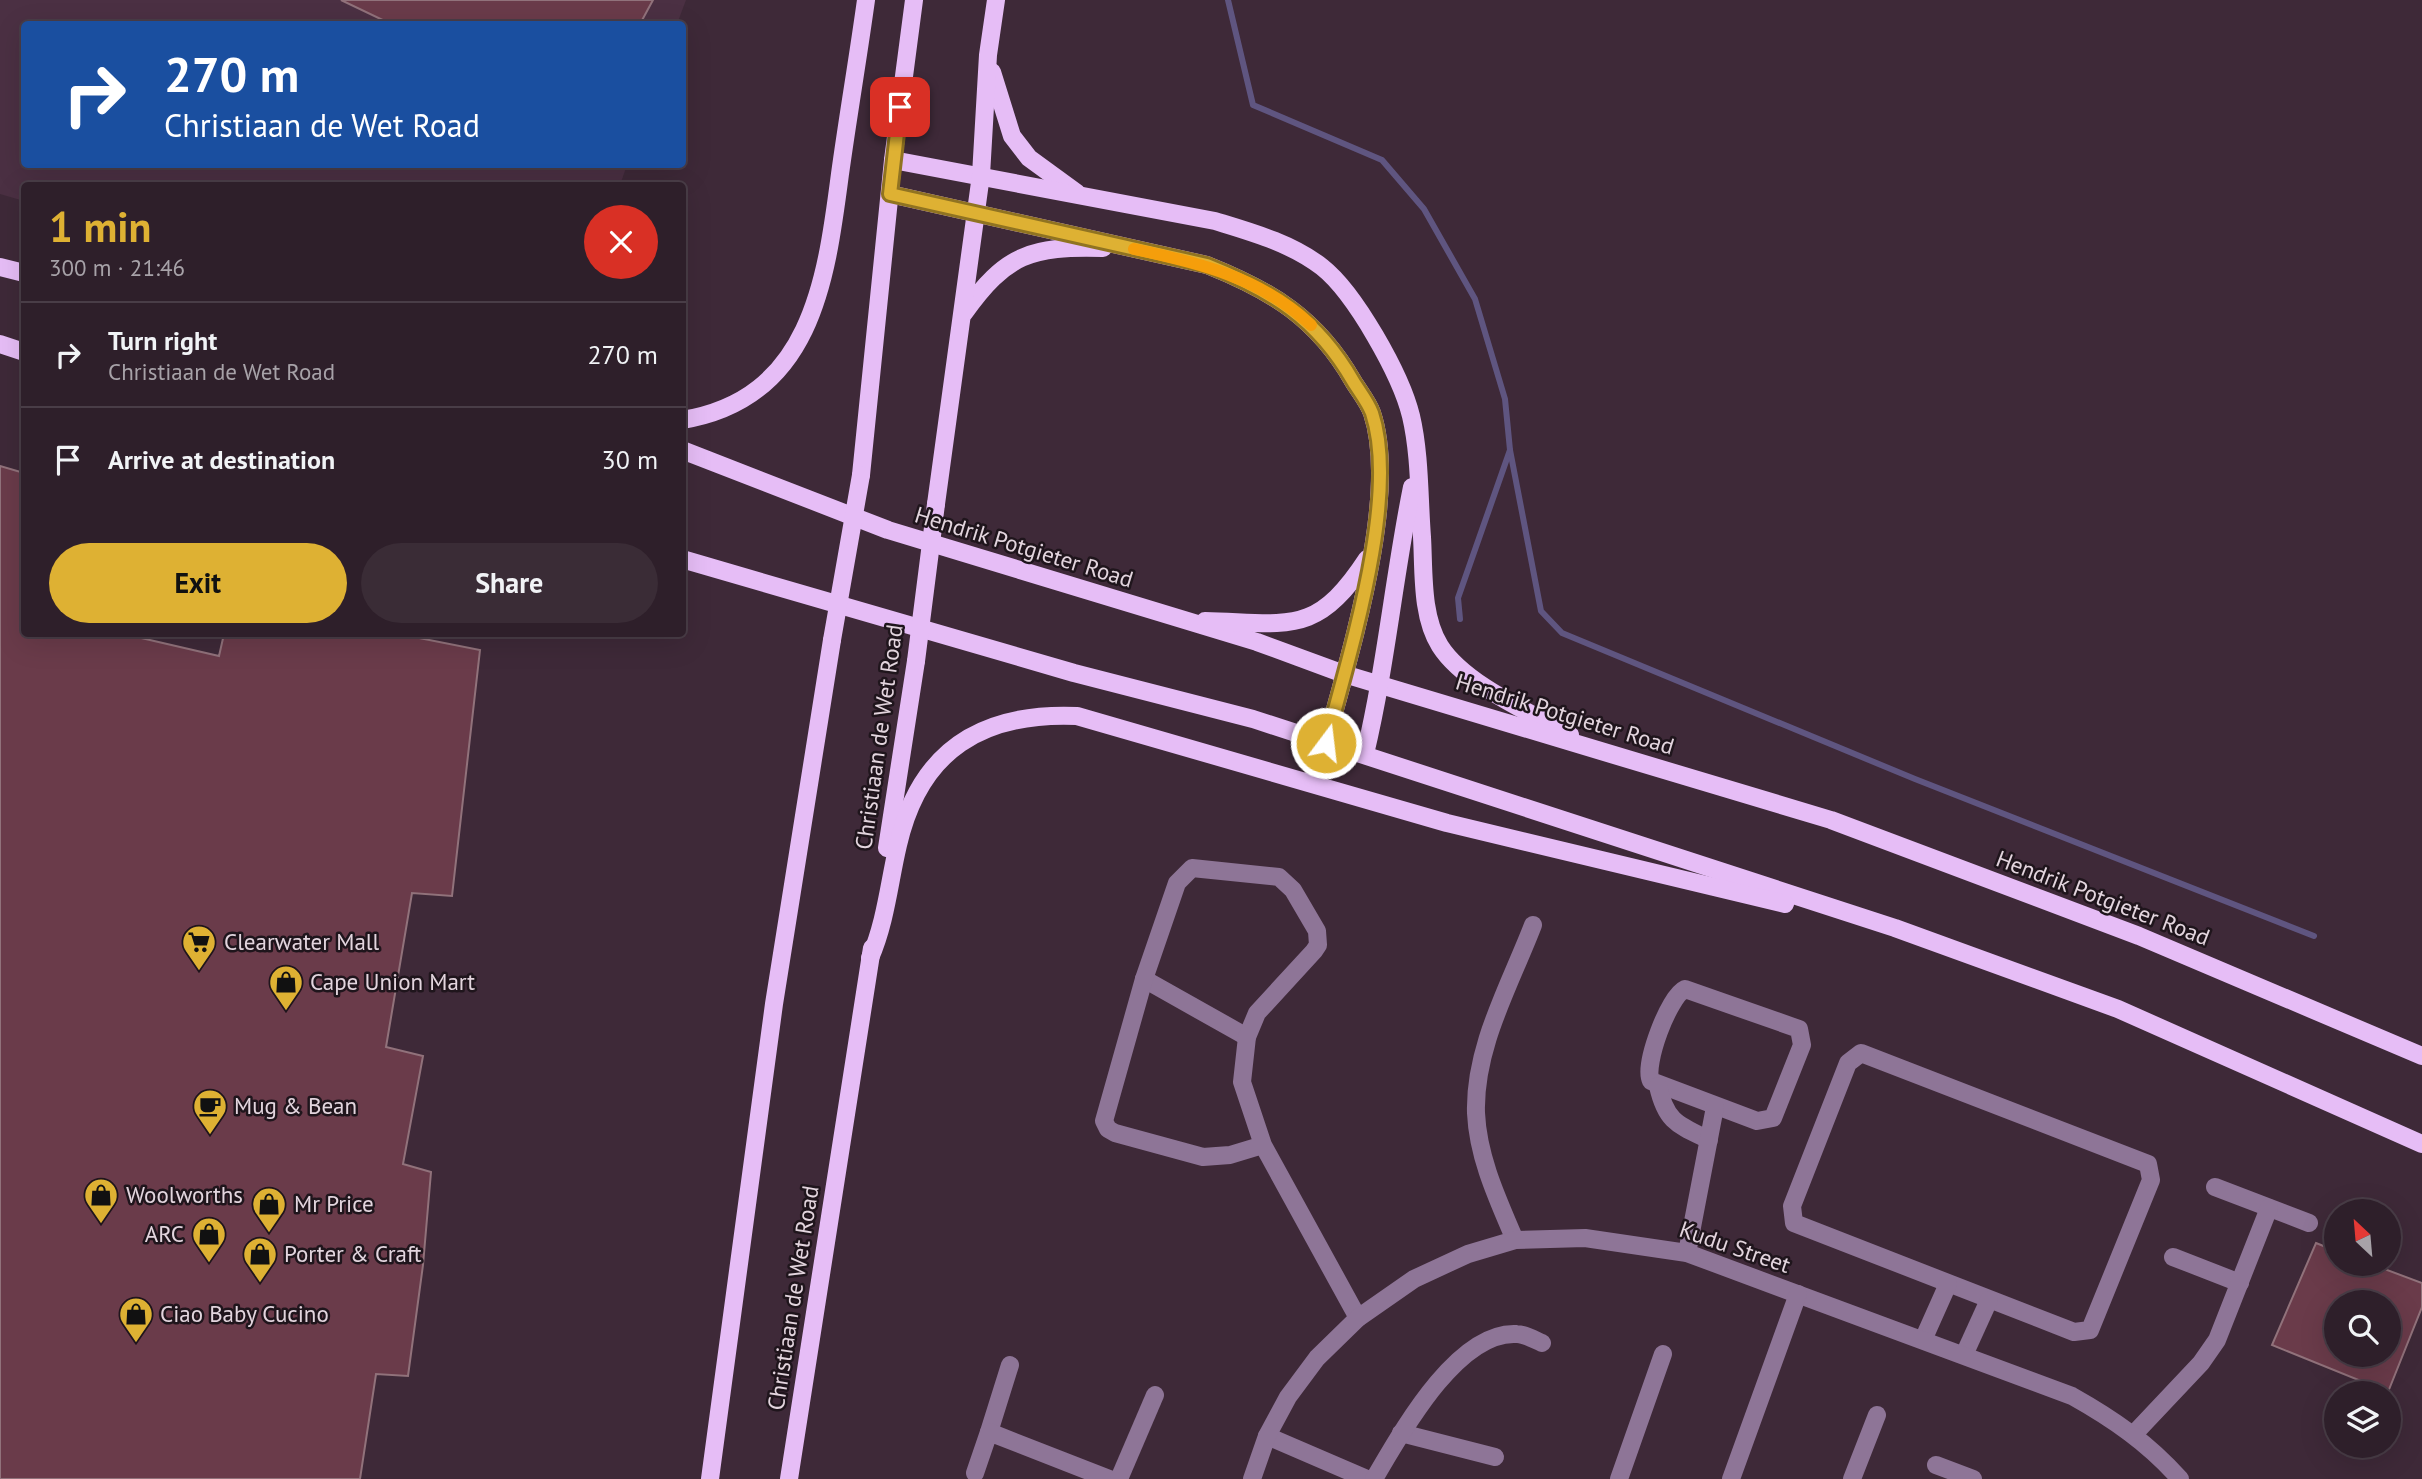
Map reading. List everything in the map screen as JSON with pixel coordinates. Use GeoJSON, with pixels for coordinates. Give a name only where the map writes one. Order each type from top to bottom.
{"type":"FeatureCollection","features":[{"type":"Feature","properties":{"kind":"main road"},"geometry":{"type":"LineString","coordinates":[[686,419],[705,416],[735,404],[760,388],[800,342],[815,311],[834,229],[866,0]]}},
{"type":"Feature","properties":{"kind":"main road"},"geometry":{"type":"LineString","coordinates":[[710,1479],[775,1004],[832,640],[861,475],[893,160],[914,0]]}},
{"type":"Feature","properties":{"kind":"main road","name":"Christiaan de Wet Road"},"geometry":{"type":"LineString","coordinates":[[789,1479],[916,661],[981,175],[988,55],[996,0]]}},
{"type":"Feature","properties":{"kind":"main road"},"geometry":{"type":"LineString","coordinates":[[988,55],[1001,108],[1012,136],[1029,158],[1082,197]]}},
{"type":"Feature","properties":{"kind":"main road"},"geometry":{"type":"LineString","coordinates":[[893,160],[1215,221],[1267,237],[1322,268],[1360,313],[1384,351],[1411,415],[1430,624],[1442,649],[1488,688],[1596,750]]}},
{"type":"Feature","properties":{"kind":"main road"},"geometry":{"type":"LineString","coordinates":[[890,194],[1207,265],[1256,285],[1296,311],[1326,339],[1371,413],[1379,459],[1378,510],[1364,603],[1326,743]]}},
{"type":"Feature","properties":{"kind":"main road"},"geometry":{"type":"LineString","coordinates":[[961,316],[985,283],[1008,264],[1030,253],[1056,248],[1134,248]]}},
{"type":"Feature","properties":{"kind":"main road"},"geometry":{"type":"LineString","coordinates":[[0,267],[21,272]]}},
{"type":"Feature","properties":{"kind":"main road"},"geometry":{"type":"LineString","coordinates":[[0,344],[21,351]]}},
{"type":"Feature","properties":{"kind":"main road","name":"Hendrik Potgieter Road"},"geometry":{"type":"LineString","coordinates":[[686,452],[888,530],[1257,642],[1344,674],[1843,824],[2139,936],[2422,1056]]}},
{"type":"Feature","properties":{"kind":"main road"},"geometry":{"type":"LineString","coordinates":[[1365,754],[1382,684],[1391,603],[1417,467]]}},
{"type":"Feature","properties":{"kind":"main road"},"geometry":{"type":"LineString","coordinates":[[1178,620],[1294,622],[1321,613],[1349,588],[1369,556]]}},
{"type":"Feature","properties":{"kind":"main road"},"geometry":{"type":"LineString","coordinates":[[686,560],[1365,754],[1895,928],[2118,1009],[2422,1144]]}},
{"type":"Feature","properties":{"kind":"main road"},"geometry":{"type":"LineString","coordinates":[[870,958],[887,906],[898,843],[910,806],[924,779],[936,762],[974,733],[1000,722],[1041,715],[1077,716],[1447,823],[1895,928]]}},
{"type":"Feature","properties":{"kind":"street"},"geometry":{"type":"LineString","coordinates":[[1263,1145],[1230,1155],[1203,1157],[1108,1129],[1104,1113],[1144,979],[1177,883],[1183,874],[1192,868],[1203,867],[1279,877],[1293,890],[1317,931],[1318,945],[1257,1013],[1247,1037],[1242,1082],[1263,1145],[1358,1318]]}},
{"type":"Feature","properties":{"kind":"street"},"geometry":{"type":"LineString","coordinates":[[1514,1240],[1490,1181],[1476,1113],[1478,1081],[1490,1030],[1533,925]]}},
{"type":"Feature","properties":{"kind":"street"},"geometry":{"type":"LineString","coordinates":[[1144,979],[1247,1037]]}},
{"type":"Feature","properties":{"kind":"street"},"geometry":{"type":"LineString","coordinates":[[1685,989],[1799,1029],[1802,1045],[1773,1118],[1757,1121],[1715,1107],[1658,1086],[1647,1074],[1672,999],[1685,989]]}},
{"type":"Feature","properties":{"kind":"street"},"geometry":{"type":"LineString","coordinates":[[1861,1053],[2148,1164],[2151,1180],[2090,1330],[2074,1332],[1989,1300],[1801,1228],[1791,1215],[1848,1063],[1861,1053]]}},
{"type":"Feature","properties":{"kind":"street"},"geometry":{"type":"LineString","coordinates":[[1658,1086],[1662,1103],[1672,1120],[1709,1140]]}},
{"type":"Feature","properties":{"kind":"street"},"geometry":{"type":"LineString","coordinates":[[1687,1253],[1715,1107]]}},
{"type":"Feature","properties":{"kind":"street"},"geometry":{"type":"LineString","coordinates":[[2215,1187],[2309,1223]]}},
{"type":"Feature","properties":{"kind":"street"},"geometry":{"type":"LineString","coordinates":[[2134,1434],[2212,1348],[2269,1208]]}},
{"type":"Feature","properties":{"kind":"street","name":"Kudu Street"},"geometry":{"type":"LineString","coordinates":[[1252,1479],[1267,1436],[1288,1397],[1317,1358],[1358,1318],[1414,1279],[1468,1254],[1514,1240],[1584,1238],[1687,1253],[2072,1396],[2134,1434],[2180,1479]]}},
{"type":"Feature","properties":{"kind":"street"},"geometry":{"type":"LineString","coordinates":[[2173,1257],[2240,1283]]}},
{"type":"Feature","properties":{"kind":"street"},"geometry":{"type":"LineString","coordinates":[[1923,1340],[1948,1284]]}},
{"type":"Feature","properties":{"kind":"street"},"geometry":{"type":"LineString","coordinates":[[1731,1479],[1798,1294]]}},
{"type":"Feature","properties":{"kind":"street"},"geometry":{"type":"LineString","coordinates":[[1964,1354],[1989,1300]]}},
{"type":"Feature","properties":{"kind":"street"},"geometry":{"type":"LineString","coordinates":[[1374,1479],[1401,1433],[1433,1389],[1468,1352],[1484,1342],[1518,1334],[1542,1343]]}},
{"type":"Feature","properties":{"kind":"street"},"geometry":{"type":"LineString","coordinates":[[1619,1479],[1663,1354]]}},
{"type":"Feature","properties":{"kind":"street"},"geometry":{"type":"LineString","coordinates":[[975,1473],[1010,1365]]}},
{"type":"Feature","properties":{"kind":"street"},"geometry":{"type":"LineString","coordinates":[[1119,1479],[1155,1395]]}},
{"type":"Feature","properties":{"kind":"street"},"geometry":{"type":"LineString","coordinates":[[1852,1479],[1877,1415]]}},
{"type":"Feature","properties":{"kind":"street"},"geometry":{"type":"LineString","coordinates":[[989,1432],[1109,1479]]}},
{"type":"Feature","properties":{"kind":"street"},"geometry":{"type":"LineString","coordinates":[[1401,1433],[1495,1457]]}},
{"type":"Feature","properties":{"kind":"street"},"geometry":{"type":"LineString","coordinates":[[1267,1436],[1367,1479]]}},
{"type":"Feature","properties":{"kind":"street"},"geometry":{"type":"LineString","coordinates":[[1936,1465],[1973,1479]]}},
{"type":"Feature","properties":{"kind":"shaded area"},"geometry":{"type":"Polygon","coordinates":[[[0,0],[686,0],[678,21],[21,21],[21,168],[626,168],[621,182],[21,182],[21,200],[0,194],[0,0]]]}},
{"type":"Feature","properties":{"kind":"building"},"geometry":{"type":"Polygon","coordinates":[[[341,0],[653,0],[642,21],[385,21],[341,0]]]}},
{"type":"Feature","properties":{"kind":"building","name":"Clearwater Mall"},"geometry":{"type":"Polygon","coordinates":[[[0,466],[21,472],[21,637],[137,637],[219,656],[223,637],[414,637],[480,650],[452,896],[412,893],[386,1047],[423,1056],[403,1164],[431,1172],[423,1265],[408,1376],[376,1374],[360,1479],[0,1479],[0,466]]]}},
{"type":"Feature","properties":{"kind":"building"},"geometry":{"type":"Polygon","coordinates":[[[2316,1243],[2324,1246],[2324,1276],[2401,1275],[2422,1283],[2422,1307],[2401,1360],[2401,1290],[2324,1290],[2324,1366],[2272,1345],[2316,1243]]]}},
{"type":"Feature","properties":{"kind":"building"},"geometry":{"type":"Polygon","coordinates":[[[2326,1367],[2398,1367],[2392,1381],[2361,1381],[2326,1367]]]}},
{"type":"Feature","properties":{"kind":"waterway"},"geometry":{"type":"LineString","coordinates":[[1228,0],[1253,105],[1382,160],[1424,209],[1475,299],[1505,399],[1510,450],[1458,598],[1460,619]]}},
{"type":"Feature","properties":{"kind":"waterway"},"geometry":{"type":"LineString","coordinates":[[1510,450],[1541,611],[1562,633],[1915,779],[2314,936]]}},
{"type":"Feature","properties":{"kind":"slow traffic"},"geometry":{"type":"LineString","coordinates":[[1134,249],[1207,265],[1256,285],[1296,311],[1311,325]]}},
{"type":"Feature","properties":{"kind":"place","name":"Clearwater Mall"},"geometry":{"type":"Point","coordinates":[199,972]}},
{"type":"Feature","properties":{"kind":"place","name":"Cape Union Mart"},"geometry":{"type":"Point","coordinates":[286,1012]}},
{"type":"Feature","properties":{"kind":"place","name":"Mug & Bean"},"geometry":{"type":"Point","coordinates":[210,1136]}},
{"type":"Feature","properties":{"kind":"place","name":"Woolworths"},"geometry":{"type":"Point","coordinates":[101,1225]}},
{"type":"Feature","properties":{"kind":"place","name":"Mr Price"},"geometry":{"type":"Point","coordinates":[269,1234]}},
{"type":"Feature","properties":{"kind":"place","name":"ARC"},"geometry":{"type":"Point","coordinates":[209,1264]}},
{"type":"Feature","properties":{"kind":"place","name":"Porter & Craft"},"geometry":{"type":"Point","coordinates":[260,1284]}},
{"type":"Feature","properties":{"kind":"place","name":"Ciao Baby Cucino"},"geometry":{"type":"Point","coordinates":[136,1344]}},
{"type":"Feature","properties":{"kind":"route"},"geometry":{"type":"LineString","coordinates":[[900,107],[890,194],[1207,265],[1256,285],[1296,311],[1326,339],[1371,413],[1379,459],[1378,510],[1364,603],[1326,743]]}}]}
